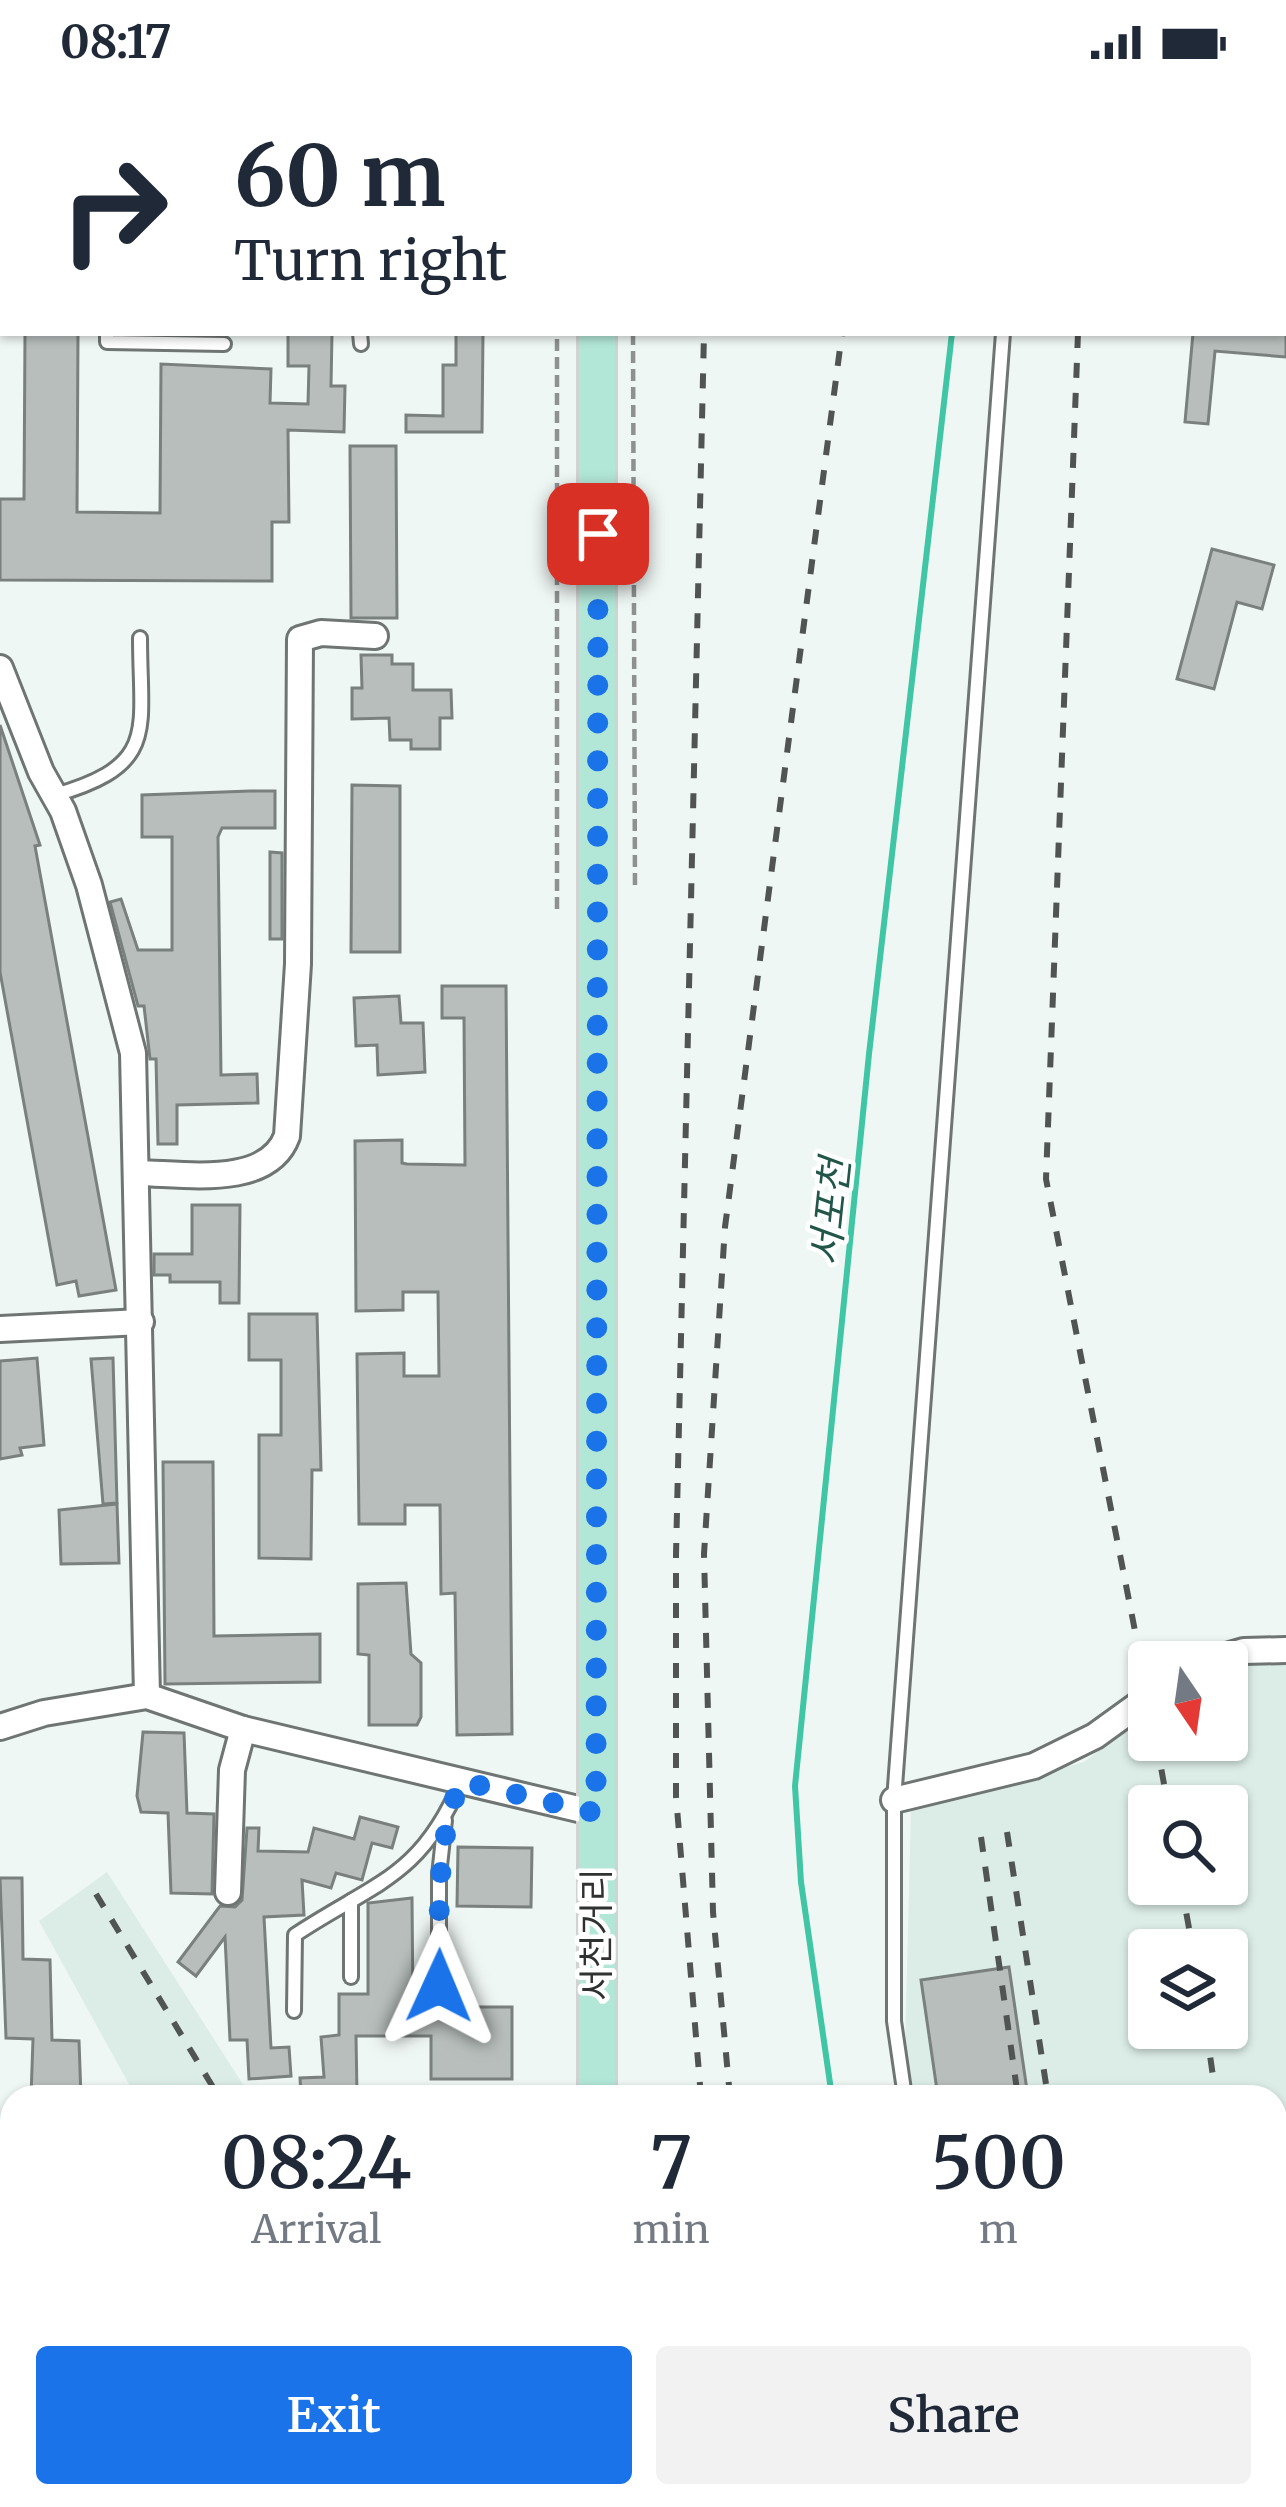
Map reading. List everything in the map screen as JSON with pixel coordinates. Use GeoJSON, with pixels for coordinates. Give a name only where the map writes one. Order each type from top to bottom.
{"type":"FeatureCollection","features":[{"type":"Feature","properties":{"kind":"main road","name":"서천거리"},"geometry":{"type":"LineString","coordinates":[[597,336],[597,2085]]}},
{"type":"Feature","properties":{"kind":"street"},"geometry":{"type":"LineString","coordinates":[[139,1173],[249,1169],[270,1165],[280,1155],[287,1136],[298,964],[300,639],[321,634],[375,637]]}},
{"type":"Feature","properties":{"kind":"street"},"geometry":{"type":"LineString","coordinates":[[0,668],[88,885],[133,1053],[147,1696]]}},
{"type":"Feature","properties":{"kind":"street"},"geometry":{"type":"LineString","coordinates":[[0,1330],[141,1322]]}},
{"type":"Feature","properties":{"kind":"street"},"geometry":{"type":"LineString","coordinates":[[1248,1652],[1286,1650]]}},
{"type":"Feature","properties":{"kind":"street"},"geometry":{"type":"LineString","coordinates":[[0,1727],[44,1713],[147,1696],[243,1730],[596,1813]]}},
{"type":"Feature","properties":{"kind":"street"},"geometry":{"type":"LineString","coordinates":[[894,1800],[1034,1766],[1096,1736],[1128,1712]]}},
{"type":"Feature","properties":{"kind":"street"},"geometry":{"type":"LineString","coordinates":[[228,1892],[232,1770],[243,1730]]}},
{"type":"Feature","properties":{"kind":"lane"},"geometry":{"type":"LineString","coordinates":[[107,336],[107,342],[224,344]]}},
{"type":"Feature","properties":{"kind":"lane"},"geometry":{"type":"LineString","coordinates":[[902,2085],[894,2021],[894,1800],[1003,336]]}},
{"type":"Feature","properties":{"kind":"lane"},"geometry":{"type":"LineString","coordinates":[[54,795],[85,786],[126,763],[140,744],[140,638]]}},
{"type":"Feature","properties":{"kind":"lane"},"geometry":{"type":"LineString","coordinates":[[294,2011],[296,1935],[400,1874],[445,1819],[461,1781]]}},
{"type":"Feature","properties":{"kind":"lane"},"geometry":{"type":"LineString","coordinates":[[439,1986],[445,1819]]}},
{"type":"Feature","properties":{"kind":"lane"},"geometry":{"type":"LineString","coordinates":[[351,1901],[351,1977]]}},
{"type":"Feature","properties":{"kind":"path"},"geometry":{"type":"LineString","coordinates":[[557,336],[557,908]]}},
{"type":"Feature","properties":{"kind":"path"},"geometry":{"type":"LineString","coordinates":[[633,336],[635,891]]}},
{"type":"Feature","properties":{"kind":"shaded area"},"geometry":{"type":"Polygon","coordinates":[[[1248,1662],[1286,1662],[1286,2085],[911,2085],[905,2048],[911,1809],[1084,1762],[1128,1728],[1128,1761],[1248,1761],[1248,1662]]]}},
{"type":"Feature","properties":{"kind":"shaded area"},"geometry":{"type":"Polygon","coordinates":[[[107,1872],[243,2085],[129,2085],[39,1921],[107,1872]]]}},
{"type":"Feature","properties":{"kind":"building"},"geometry":{"type":"Polygon","coordinates":[[[25,336],[78,336],[77,512],[160,513],[161,364],[271,369],[270,403],[308,404],[309,366],[288,366],[288,336],[332,336],[331,386],[345,386],[344,432],[288,430],[289,522],[272,522],[272,581],[0,580],[0,499],[24,499],[25,336]]]}},
{"type":"Feature","properties":{"kind":"building"},"geometry":{"type":"Polygon","coordinates":[[[456,336],[483,336],[482,432],[406,432],[406,415],[443,416],[443,365],[456,365],[456,336]]]}},
{"type":"Feature","properties":{"kind":"building"},"geometry":{"type":"Polygon","coordinates":[[[1193,336],[1286,336],[1286,357],[1215,351],[1208,424],[1185,422],[1193,336]]]}},
{"type":"Feature","properties":{"kind":"building"},"geometry":{"type":"Polygon","coordinates":[[[350,446],[396,446],[397,618],[351,618],[350,446]]]}},
{"type":"Feature","properties":{"kind":"building"},"geometry":{"type":"Polygon","coordinates":[[[1212,549],[1274,565],[1262,609],[1237,602],[1214,689],[1177,679],[1212,549]]]}},
{"type":"Feature","properties":{"kind":"building"},"geometry":{"type":"Polygon","coordinates":[[[361,655],[392,655],[392,664],[413,664],[413,690],[451,690],[452,718],[440,718],[440,749],[411,749],[411,740],[390,740],[389,718],[352,719],[352,688],[362,688],[361,655]]]}},
{"type":"Feature","properties":{"kind":"building"},"geometry":{"type":"Polygon","coordinates":[[[0,725],[40,845],[35,846],[116,1290],[79,1296],[76,1281],[57,1285],[0,972],[0,725]]]}},
{"type":"Feature","properties":{"kind":"building"},"geometry":{"type":"Polygon","coordinates":[[[352,785],[400,786],[400,952],[351,952],[352,785]]]}},
{"type":"Feature","properties":{"kind":"building"},"geometry":{"type":"Polygon","coordinates":[[[275,791],[275,828],[222,828],[218,837],[221,1075],[257,1074],[258,1103],[177,1105],[177,1144],[158,1144],[156,1059],[150,1059],[144,1006],[138,1006],[110,902],[121,899],[138,950],[172,950],[172,837],[142,837],[142,795],[275,791]]]}},
{"type":"Feature","properties":{"kind":"building"},"geometry":{"type":"Polygon","coordinates":[[[270,852],[282,853],[282,939],[270,939],[270,852]]]}},
{"type":"Feature","properties":{"kind":"building"},"geometry":{"type":"Polygon","coordinates":[[[442,986],[506,986],[512,1734],[457,1735],[455,1593],[441,1594],[440,1505],[405,1505],[405,1524],[359,1524],[357,1354],[404,1353],[404,1376],[439,1376],[438,1292],[403,1292],[403,1310],[356,1311],[355,1141],[402,1140],[402,1163],[465,1165],[464,1018],[442,1018],[442,986]]]}},
{"type":"Feature","properties":{"kind":"building"},"geometry":{"type":"Polygon","coordinates":[[[399,996],[401,1023],[423,1023],[425,1072],[378,1075],[377,1045],[356,1046],[354,998],[399,996]]]}},
{"type":"Feature","properties":{"kind":"building"},"geometry":{"type":"Polygon","coordinates":[[[192,1205],[240,1205],[239,1303],[220,1303],[220,1282],[170,1282],[170,1275],[154,1275],[154,1254],[192,1254],[192,1205]]]}},
{"type":"Feature","properties":{"kind":"building"},"geometry":{"type":"Polygon","coordinates":[[[249,1314],[317,1314],[321,1470],[312,1470],[311,1559],[259,1558],[259,1435],[281,1435],[281,1360],[249,1360],[249,1314]]]}},
{"type":"Feature","properties":{"kind":"building"},"geometry":{"type":"Polygon","coordinates":[[[37,1358],[44,1445],[20,1448],[22,1455],[0,1459],[0,1361],[37,1358]]]}},
{"type":"Feature","properties":{"kind":"building"},"geometry":{"type":"Polygon","coordinates":[[[113,1358],[117,1503],[103,1504],[91,1359],[113,1358]]]}},
{"type":"Feature","properties":{"kind":"building"},"geometry":{"type":"Polygon","coordinates":[[[163,1462],[213,1462],[214,1636],[320,1634],[320,1682],[165,1684],[163,1462]]]}},
{"type":"Feature","properties":{"kind":"building"},"geometry":{"type":"Polygon","coordinates":[[[117,1504],[119,1563],[61,1564],[59,1510],[117,1504]]]}},
{"type":"Feature","properties":{"kind":"building"},"geometry":{"type":"Polygon","coordinates":[[[406,1583],[411,1654],[421,1663],[421,1717],[417,1725],[369,1725],[369,1655],[358,1654],[358,1584],[406,1583]]]}},
{"type":"Feature","properties":{"kind":"building"},"geometry":{"type":"Polygon","coordinates":[[[143,1732],[184,1733],[187,1813],[214,1814],[212,1894],[171,1893],[168,1813],[141,1812],[137,1796],[143,1732]]]}},
{"type":"Feature","properties":{"kind":"building"},"geometry":{"type":"Polygon","coordinates":[[[360,1817],[398,1827],[392,1848],[372,1843],[362,1880],[336,1873],[331,1888],[302,1880],[304,1915],[264,1917],[271,2048],[289,2047],[291,2076],[249,2079],[247,2040],[230,2040],[225,1937],[196,1976],[178,1962],[220,1906],[235,1907],[242,1900],[247,1828],[259,1828],[258,1851],[308,1852],[314,1828],[354,1839],[360,1817]]]}},
{"type":"Feature","properties":{"kind":"building"},"geometry":{"type":"Polygon","coordinates":[[[458,1847],[532,1848],[531,1907],[457,1906],[458,1847]]]}},
{"type":"Feature","properties":{"kind":"building"},"geometry":{"type":"Polygon","coordinates":[[[0,1878],[22,1878],[23,1959],[50,1960],[52,2040],[79,2041],[81,2085],[31,2085],[33,2039],[6,2038],[0,1878]]]}},
{"type":"Feature","properties":{"kind":"building"},"geometry":{"type":"Polygon","coordinates":[[[412,1898],[413,2007],[512,2007],[512,2079],[431,2079],[431,2036],[356,2036],[357,2085],[300,2085],[300,2078],[324,2077],[321,2037],[339,2035],[339,1994],[368,1994],[368,1903],[412,1898]]]}},
{"type":"Feature","properties":{"kind":"building"},"geometry":{"type":"Polygon","coordinates":[[[1009,1967],[1026,2085],[936,2085],[921,1980],[1009,1967]]]}},
{"type":"Feature","properties":{"kind":"waterway","name":"서포천"},"geometry":{"type":"LineString","coordinates":[[830,2085],[801,1882],[795,1786],[869,1054],[952,336]]}},
{"type":"Feature","properties":{"kind":"railway"},"geometry":{"type":"LineString","coordinates":[[700,2085],[676,1796],[676,1555],[704,336]]}},
{"type":"Feature","properties":{"kind":"railway"},"geometry":{"type":"LineString","coordinates":[[729,2085],[713,1912],[704,1554],[725,1227],[842,336]]}},
{"type":"Feature","properties":{"kind":"railway"},"geometry":{"type":"LineString","coordinates":[[1078,336],[1046,1179],[1137,1641]]}},
{"type":"Feature","properties":{"kind":"railway"},"geometry":{"type":"LineString","coordinates":[[1160,1761],[1164,1785]]}},
{"type":"Feature","properties":{"kind":"railway"},"geometry":{"type":"LineString","coordinates":[[1007,1832],[1046,2085]]}},
{"type":"Feature","properties":{"kind":"railway"},"geometry":{"type":"LineString","coordinates":[[981,1837],[1016,2085]]}},
{"type":"Feature","properties":{"kind":"railway"},"geometry":{"type":"LineString","coordinates":[[96,1894],[212,2085]]}},
{"type":"Feature","properties":{"kind":"railway"},"geometry":{"type":"LineString","coordinates":[[1185,1905],[1189,1929]]}},
{"type":"Feature","properties":{"kind":"railway"},"geometry":{"type":"LineString","coordinates":[[1209,2049],[1214,2085]]}},
{"type":"Feature","properties":{"kind":"route"},"geometry":{"type":"LineString","coordinates":[[439,1986],[439,1875],[445,1819],[461,1781],[596,1813],[598,534]]}}]}
